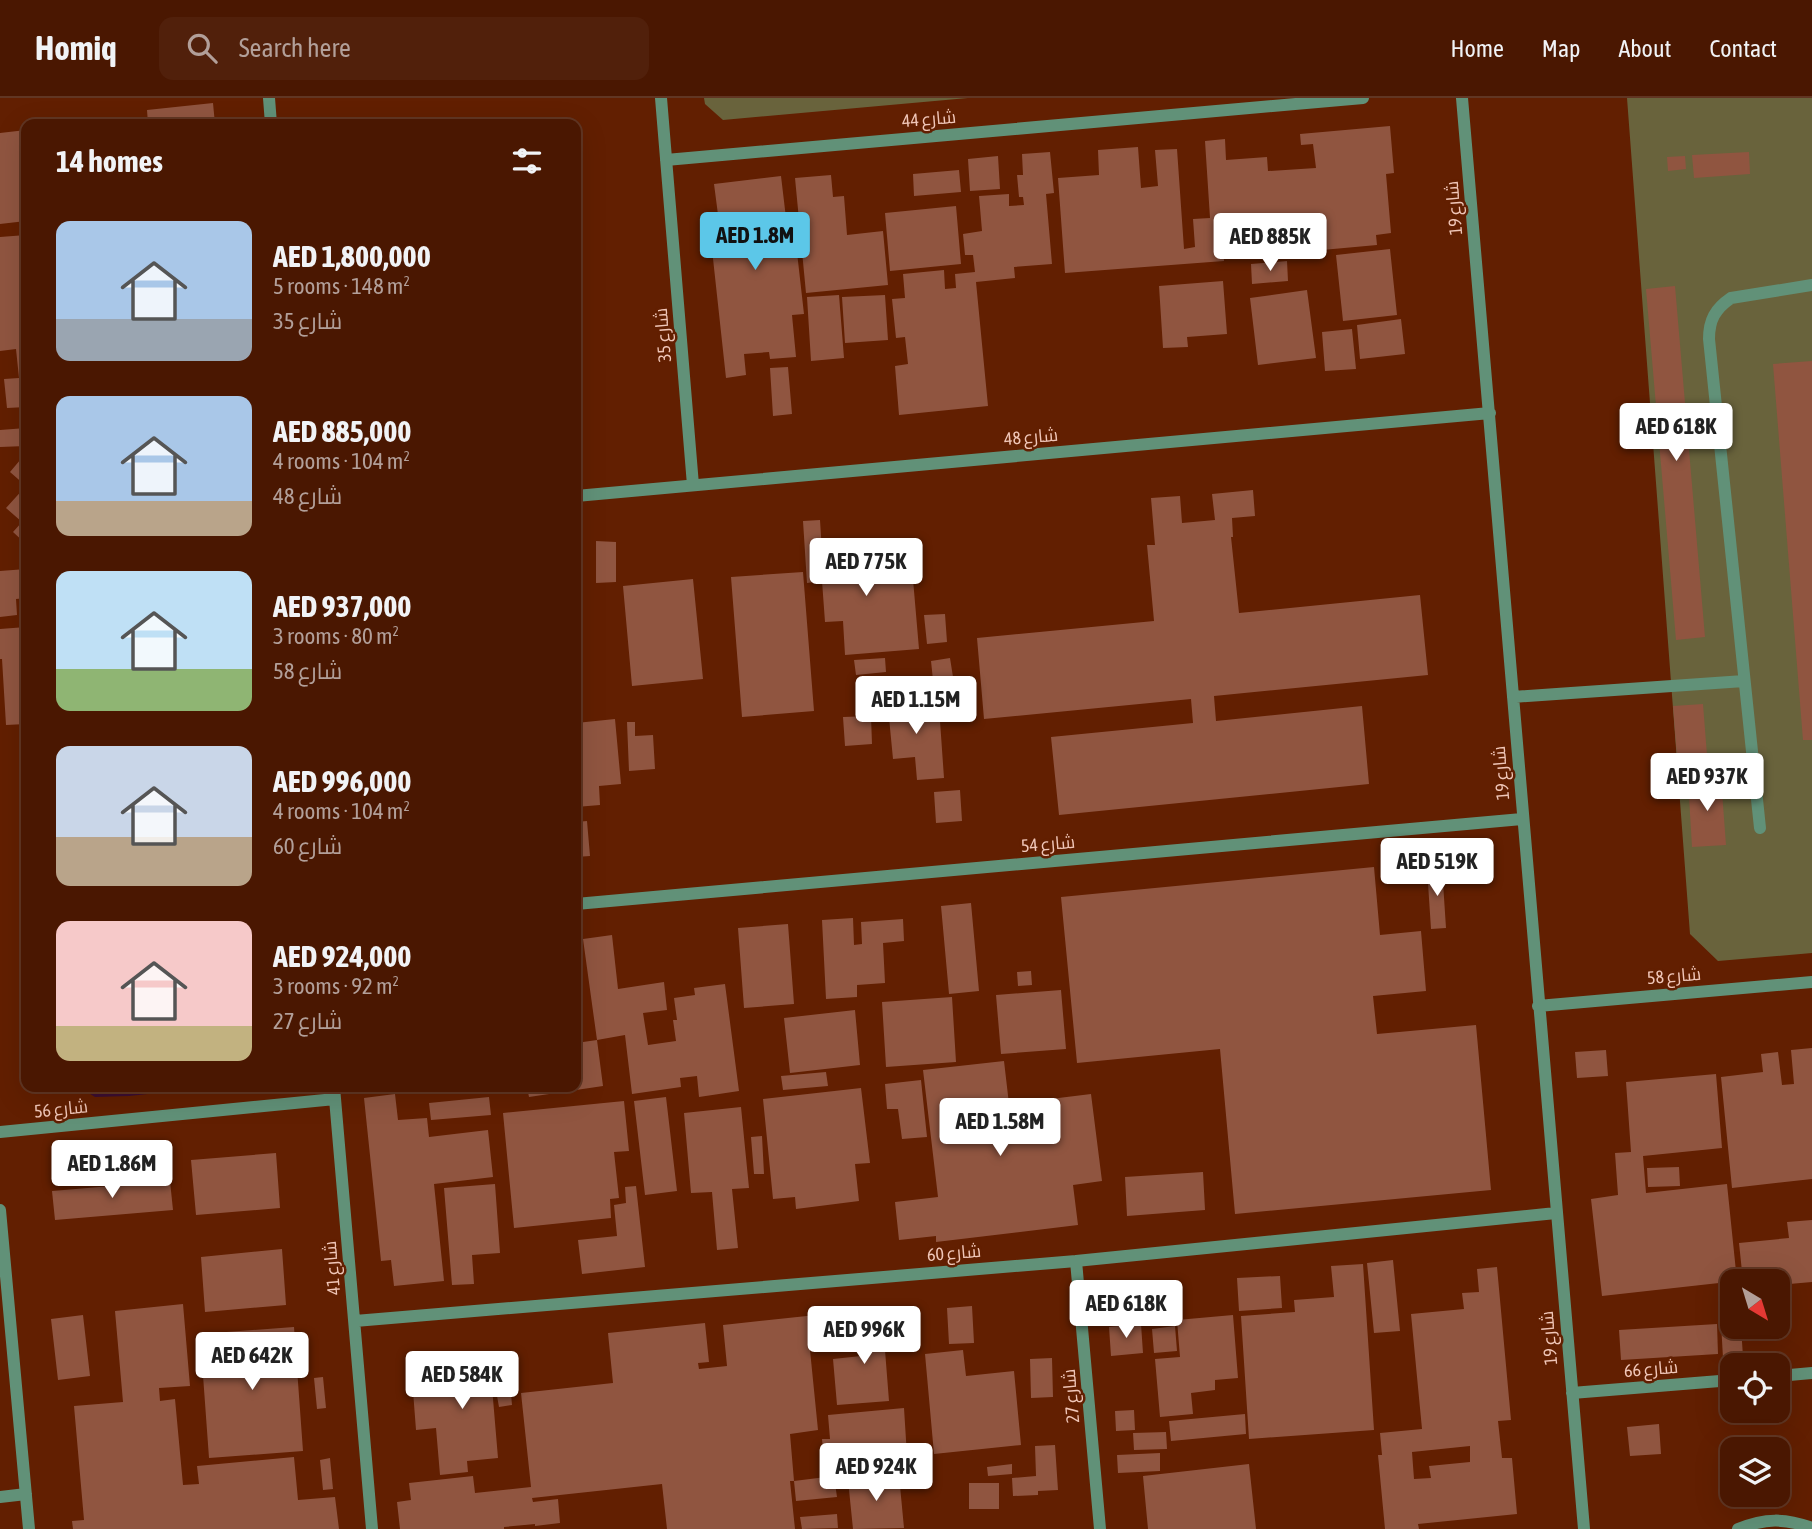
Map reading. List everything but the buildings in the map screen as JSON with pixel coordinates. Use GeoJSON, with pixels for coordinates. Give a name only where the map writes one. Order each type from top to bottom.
{"type":"FeatureCollection","features":[{"type":"Feature","properties":{"kind":"street"},"geometry":{"type":"LineString","coordinates":[[269,98],[271,119]]}},
{"type":"Feature","properties":{"kind":"street","name":"شارع 35"},"geometry":{"type":"LineString","coordinates":[[662,98],[693,485]]}},
{"type":"Feature","properties":{"kind":"street","name":"شارع 44"},"geometry":{"type":"LineString","coordinates":[[666,160],[1363,98]]}},
{"type":"Feature","properties":{"kind":"street","name":"شارع 19"},"geometry":{"type":"LineString","coordinates":[[1462,98],[1584,1529]]}},
{"type":"Feature","properties":{"kind":"street"},"geometry":{"type":"LineString","coordinates":[[1760,828],[1709,326],[1713,315],[1731,298],[1812,285]]}},
{"type":"Feature","properties":{"kind":"street","name":"شارع 48"},"geometry":{"type":"LineString","coordinates":[[581,496],[1490,413]]}},
{"type":"Feature","properties":{"kind":"street"},"geometry":{"type":"LineString","coordinates":[[1513,697],[1744,681]]}},
{"type":"Feature","properties":{"kind":"street","name":"شارع 54"},"geometry":{"type":"LineString","coordinates":[[581,905],[1522,819]]}},
{"type":"Feature","properties":{"kind":"street","name":"شارع 58"},"geometry":{"type":"LineString","coordinates":[[1538,1006],[1812,982]]}},
{"type":"Feature","properties":{"kind":"street","name":"شارع 56"},"geometry":{"type":"LineString","coordinates":[[0,1132],[335,1093]]}},
{"type":"Feature","properties":{"kind":"street","name":"شارع 41"},"geometry":{"type":"LineString","coordinates":[[335,1093],[372,1529]]}},
{"type":"Feature","properties":{"kind":"street"},"geometry":{"type":"LineString","coordinates":[[0,1210],[29,1529]]}},
{"type":"Feature","properties":{"kind":"street","name":"شارع 60"},"geometry":{"type":"LineString","coordinates":[[355,1321],[1076,1261],[1556,1213]]}},
{"type":"Feature","properties":{"kind":"street","name":"شارع 27"},"geometry":{"type":"LineString","coordinates":[[1076,1261],[1100,1529]]}},
{"type":"Feature","properties":{"kind":"street"},"geometry":{"type":"LineString","coordinates":[[1790,1375],[1812,1373]]}},
{"type":"Feature","properties":{"kind":"street","name":"شارع 66"},"geometry":{"type":"LineString","coordinates":[[1572,1393],[1720,1381]]}},
{"type":"Feature","properties":{"kind":"street"},"geometry":{"type":"LineString","coordinates":[[0,1497],[26,1494]]}},
{"type":"Feature","properties":{"kind":"street"},"geometry":{"type":"LineString","coordinates":[[1738,1529],[1752,1523],[1773,1520],[1794,1521],[1812,1528]]}},
{"type":"Feature","properties":{"kind":"shaded area"},"geometry":{"type":"Polygon","coordinates":[[[704,98],[968,98],[723,120],[705,104],[704,98]]]}},
{"type":"Feature","properties":{"kind":"shaded area"},"geometry":{"type":"Polygon","coordinates":[[[1627,98],[1812,98],[1812,953],[1718,961],[1690,934],[1627,98]]]}},
{"type":"Feature","properties":{"kind":"shaded area"},"geometry":{"type":"Polygon","coordinates":[[[87,1092],[166,1092],[129,1096],[95,1097],[87,1092]]]}}]}
